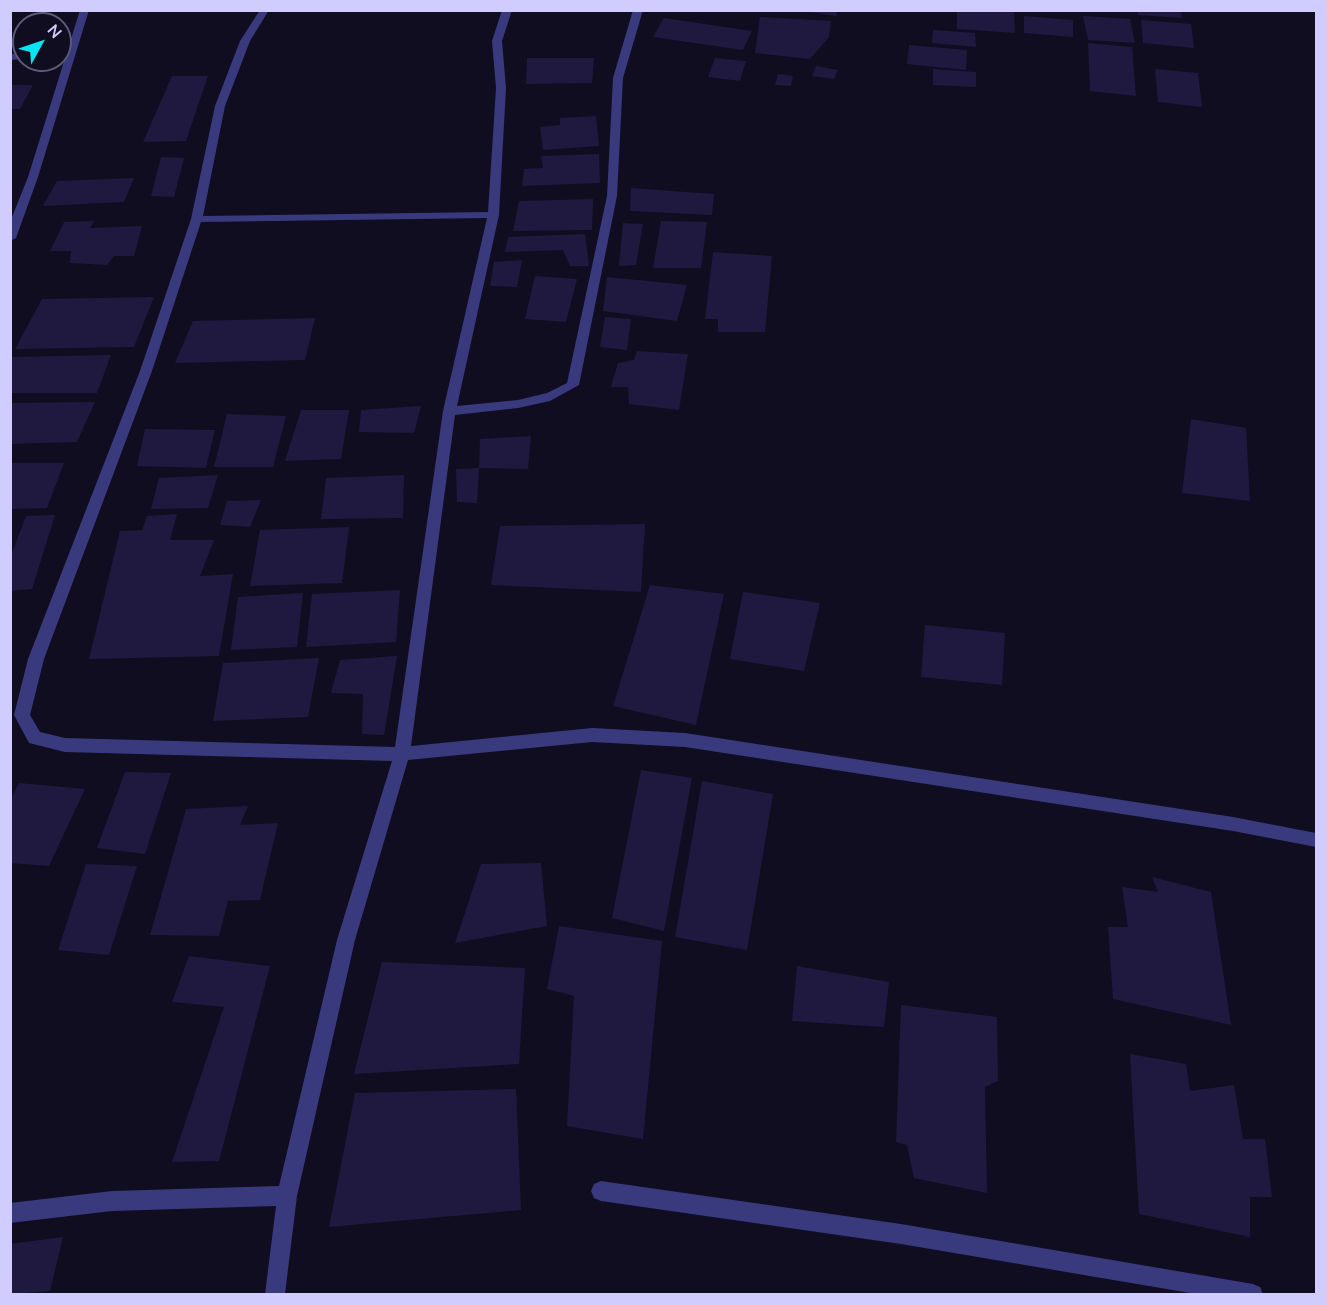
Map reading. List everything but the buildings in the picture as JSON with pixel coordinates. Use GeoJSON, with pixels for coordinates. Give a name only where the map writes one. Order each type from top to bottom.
{"type":"FeatureCollection","features":[{"type":"Feature","properties":{"kind":"street"},"geometry":{"type":"LineString","coordinates":[[72,40],[86,10]]}},
{"type":"Feature","properties":{"kind":"street"},"geometry":{"type":"LineString","coordinates":[[265,10],[245,41],[220,106],[197,219],[146,371],[36,659],[21,715],[35,738],[65,745],[402,754],[592,735],[685,740],[1317,840]]}},
{"type":"Feature","properties":{"kind":"street"},"geometry":{"type":"LineString","coordinates":[[275,1294],[286,1196],[346,940],[402,754],[449,411],[493,215],[501,88],[497,41],[507,10]]}},
{"type":"Feature","properties":{"kind":"street"},"geometry":{"type":"LineString","coordinates":[[449,411],[518,404],[550,398],[573,385],[612,196],[618,78],[638,10]]}},
{"type":"Feature","properties":{"kind":"street"},"geometry":{"type":"LineString","coordinates":[[10,238],[33,177],[61,72]]}},
{"type":"Feature","properties":{"kind":"street"},"geometry":{"type":"LineString","coordinates":[[197,219],[493,215]]}},
{"type":"Feature","properties":{"kind":"street"},"geometry":{"type":"LineString","coordinates":[[601,1191],[901,1234],[1253,1294]]}},
{"type":"Feature","properties":{"kind":"street"},"geometry":{"type":"LineString","coordinates":[[10,1213],[112,1201],[286,1196]]}}]}
